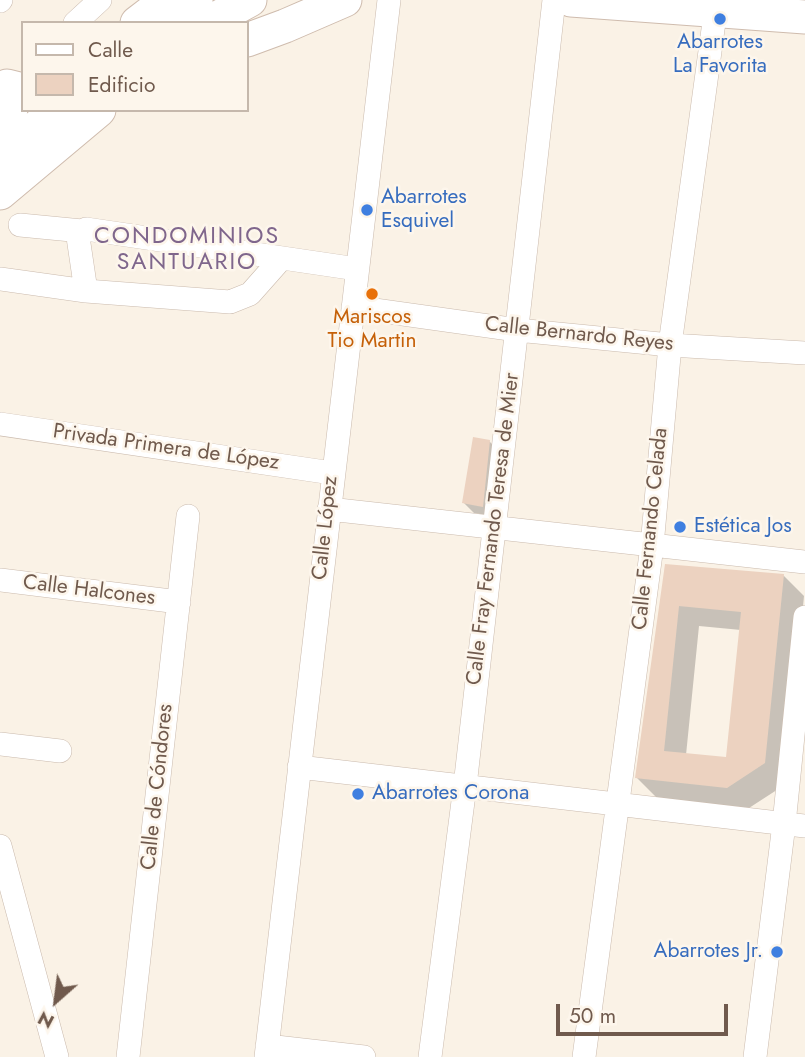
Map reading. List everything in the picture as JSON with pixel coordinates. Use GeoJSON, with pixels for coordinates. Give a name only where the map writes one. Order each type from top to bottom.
{"type":"FeatureCollection","features":[{"type":"Feature","properties":{"kind":"main road"},"geometry":{"type":"LineString","coordinates":[[140,21],[167,0]]}},
{"type":"Feature","properties":{"kind":"main road"},"geometry":{"type":"LineString","coordinates":[[170,21],[196,0]]}},
{"type":"Feature","properties":{"kind":"main road"},"geometry":{"type":"LineString","coordinates":[[212,21],[250,0]]}},
{"type":"Feature","properties":{"kind":"main road"},"geometry":{"type":"LineString","coordinates":[[248,40],[345,0]]}},
{"type":"Feature","properties":{"kind":"main road"},"geometry":{"type":"LineString","coordinates":[[571,0],[717,5],[805,17]]}},
{"type":"Feature","properties":{"kind":"main road"},"geometry":{"type":"LineString","coordinates":[[0,130],[11,109],[10,84]]}},
{"type":"Feature","properties":{"kind":"main road"},"geometry":{"type":"LineString","coordinates":[[0,156],[55,112]]}},
{"type":"Feature","properties":{"kind":"main road"},"geometry":{"type":"LineString","coordinates":[[0,193],[97,112]]}},
{"type":"Feature","properties":{"kind":"street"},"geometry":{"type":"LineString","coordinates":[[77,21],[100,0]]}},
{"type":"Feature","properties":{"kind":"street","name":"Calle López"},"geometry":{"type":"LineString","coordinates":[[267,1051],[389,0]]}},
{"type":"Feature","properties":{"kind":"street","name":"Calle Fray Fernando Teresa de Mier"},"geometry":{"type":"LineString","coordinates":[[430,1057],[465,786],[554,0]]}},
{"type":"Feature","properties":{"kind":"street","name":"Calle Fernando Celada"},"geometry":{"type":"LineString","coordinates":[[584,1057],[652,545],[670,345],[717,5]]}},
{"type":"Feature","properties":{"kind":"street"},"geometry":{"type":"LineString","coordinates":[[20,225],[82,231],[86,229],[357,269]]}},
{"type":"Feature","properties":{"kind":"street"},"geometry":{"type":"LineString","coordinates":[[82,231],[78,237],[86,291]]}},
{"type":"Feature","properties":{"kind":"street"},"geometry":{"type":"LineString","coordinates":[[0,279],[86,291],[230,302],[250,294],[281,259]]}},
{"type":"Feature","properties":{"kind":"street","name":"Calle Bernardo Reyes"},"geometry":{"type":"LineString","coordinates":[[353,307],[517,330],[670,345],[805,353]]}},
{"type":"Feature","properties":{"kind":"street","name":"Privada Primera de López"},"geometry":{"type":"LineString","coordinates":[[0,424],[332,473]]}},
{"type":"Feature","properties":{"kind":"street"},"geometry":{"type":"LineString","coordinates":[[329,509],[805,562]]}},
{"type":"Feature","properties":{"kind":"street","name":"Calle de Cóndores"},"geometry":{"type":"LineString","coordinates":[[128,1057],[188,516]]}},
{"type":"Feature","properties":{"kind":"street","name":"Calle Halcones"},"geometry":{"type":"LineString","coordinates":[[0,580],[179,602]]}},
{"type":"Feature","properties":{"kind":"street"},"geometry":{"type":"LineString","coordinates":[[755,1057],[795,825],[805,617]]}},
{"type":"Feature","properties":{"kind":"street"},"geometry":{"type":"LineString","coordinates":[[0,744],[60,751]]}},
{"type":"Feature","properties":{"kind":"street"},"geometry":{"type":"LineString","coordinates":[[299,766],[795,825]]}},
{"type":"Feature","properties":{"kind":"street"},"geometry":{"type":"LineString","coordinates":[[0,846],[57,1057]]}},
{"type":"Feature","properties":{"kind":"street"},"geometry":{"type":"LineString","coordinates":[[267,1051],[364,1057]]}},
{"type":"Feature","properties":{"kind":"building"},"geometry":{"type":"Polygon","coordinates":[[[473,437],[490,440],[483,507],[462,503],[473,437]]]}},
{"type":"Feature","properties":{"kind":"building"},"geometry":{"type":"Polygon","coordinates":[[[665,564],[784,574],[765,763],[727,788],[635,778],[665,564]],[[679,606],[664,751],[726,757],[741,612],[679,606]]]}},
{"type":"Feature","properties":{"kind":"place","name":"Abarrotes La Favorita"},"geometry":{"type":"Point","coordinates":[720,19]}},
{"type":"Feature","properties":{"kind":"place","name":"Abarrotes Esquivel"},"geometry":{"type":"Point","coordinates":[367,210]}},
{"type":"Feature","properties":{"kind":"place","name":"Mariscos Tio Martin"},"geometry":{"type":"Point","coordinates":[372,294]}},
{"type":"Feature","properties":{"kind":"place","name":"Estética Jos"},"geometry":{"type":"Point","coordinates":[680,527]}},
{"type":"Feature","properties":{"kind":"place","name":"Abarrotes Corona"},"geometry":{"type":"Point","coordinates":[358,794]}},
{"type":"Feature","properties":{"kind":"place","name":"Abarrotes Jr."},"geometry":{"type":"Point","coordinates":[777,952]}},
{"type":"Feature","properties":{"kind":"district","name":"CONDOMINIOS SANTUARIO"},"geometry":{"type":"Point","coordinates":[187,250]}}]}
